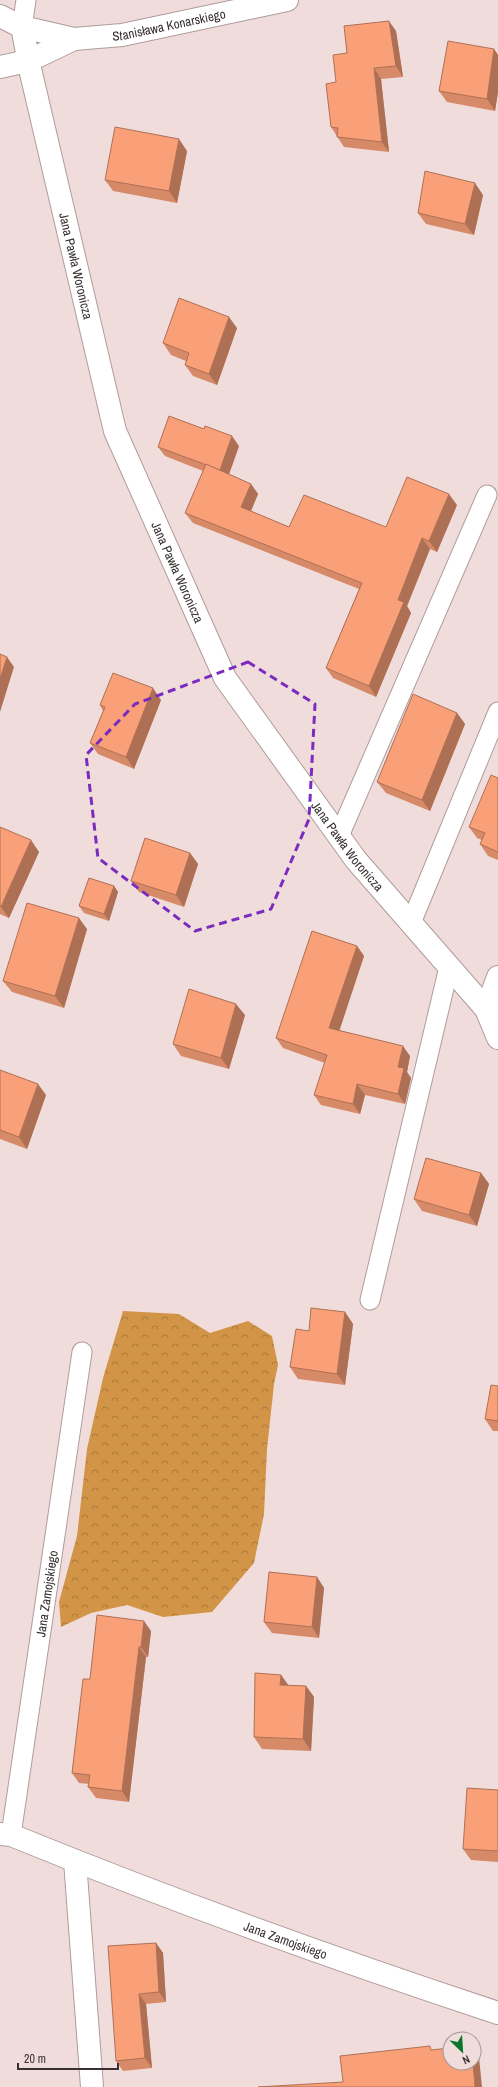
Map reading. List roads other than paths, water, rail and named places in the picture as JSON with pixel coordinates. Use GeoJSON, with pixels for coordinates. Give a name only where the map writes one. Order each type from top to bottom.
{"type":"FeatureCollection","features":[{"type":"Feature","properties":{"kind":"street","name":"Stanisława Konarskiego"},"geometry":{"type":"LineString","coordinates":[[0,16],[22,27],[74,39],[122,35],[287,0]]}},
{"type":"Feature","properties":{"kind":"street","name":"Jana Pawła Woronicza"},"geometry":{"type":"LineString","coordinates":[[22,27],[28,61],[115,431],[225,678],[356,860],[486,1009],[498,1038]]}},
{"type":"Feature","properties":{"kind":"street","name":"Stanisława Konarskiego"},"geometry":{"type":"LineString","coordinates":[[0,67],[28,61],[74,39]]}},
{"type":"Feature","properties":{"kind":"street"},"geometry":{"type":"LineString","coordinates":[[486,1009],[498,977]]}},
{"type":"Feature","properties":{"kind":"street","name":"Jana Zamojskiego"},"geometry":{"type":"LineString","coordinates":[[5,1835],[367,1970],[498,2014]]}},
{"type":"Feature","properties":{"kind":"street"},"geometry":{"type":"LineString","coordinates":[[75,1861],[92,2087]]}},
{"type":"Feature","properties":{"kind":"lane"},"geometry":{"type":"LineString","coordinates":[[22,27],[26,0]]}},
{"type":"Feature","properties":{"kind":"lane"},"geometry":{"type":"LineString","coordinates":[[339,836],[487,495]]}},
{"type":"Feature","properties":{"kind":"lane"},"geometry":{"type":"LineString","coordinates":[[411,923],[498,712]]}},
{"type":"Feature","properties":{"kind":"lane"},"geometry":{"type":"LineString","coordinates":[[370,1300],[450,967]]}},
{"type":"Feature","properties":{"kind":"lane","name":"Jana Zamojskiego"},"geometry":{"type":"LineString","coordinates":[[5,1835],[82,1352]]}}]}
